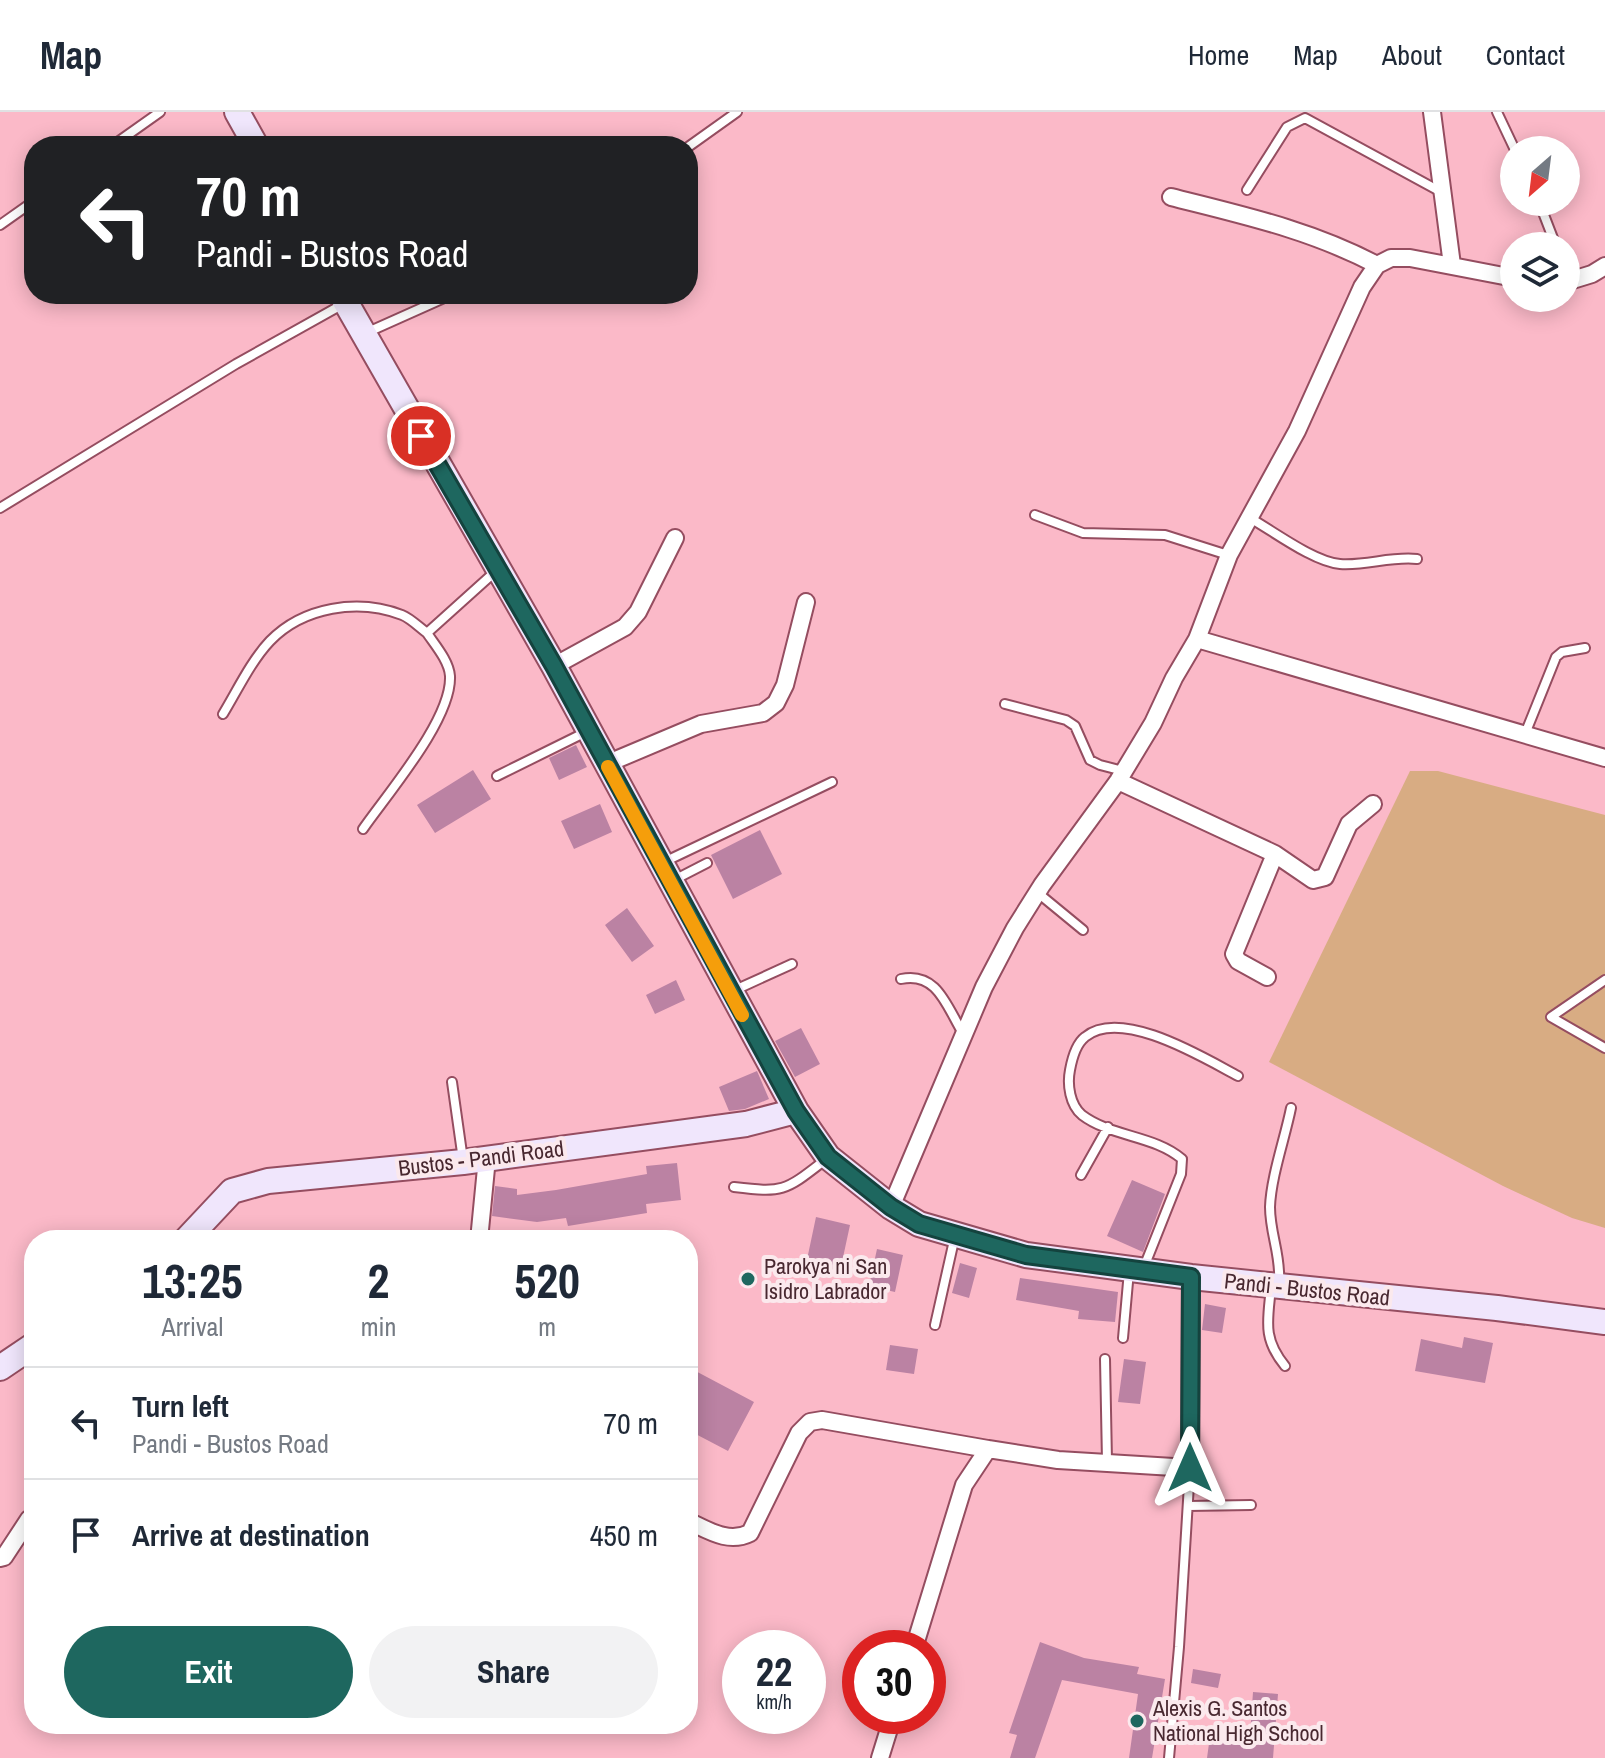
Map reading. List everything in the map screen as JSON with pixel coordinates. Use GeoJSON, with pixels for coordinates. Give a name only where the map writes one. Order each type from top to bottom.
{"type":"FeatureCollection","features":[{"type":"Feature","properties":{"kind":"main road"},"geometry":{"type":"LineString","coordinates":[[237,112],[250,136]]}},
{"type":"Feature","properties":{"kind":"main road","name":"Pandi - Bustos Road"},"geometry":{"type":"LineString","coordinates":[[346,304],[554,666],[796,1111],[828,1157],[891,1207],[919,1224],[1026,1255],[1191,1277],[1605,1322]]}},
{"type":"Feature","properties":{"kind":"main road","name":"Bustos - Pandi Road"},"geometry":{"type":"LineString","coordinates":[[195,1230],[232,1191],[268,1181],[475,1160],[746,1124],[796,1111]]}},
{"type":"Feature","properties":{"kind":"main road"},"geometry":{"type":"LineString","coordinates":[[0,1368],[24,1352]]}},
{"type":"Feature","properties":{"kind":"street"},"geometry":{"type":"LineString","coordinates":[[1432,112],[1452,265]]}},
{"type":"Feature","properties":{"kind":"street"},"geometry":{"type":"LineString","coordinates":[[1171,197],[1290,227],[1342,246],[1377,265]]}},
{"type":"Feature","properties":{"kind":"street"},"geometry":{"type":"LineString","coordinates":[[891,1207],[984,987],[1037,892],[1121,776],[1153,723],[1197,639],[1229,555],[1297,431],[1362,287],[1377,265],[1391,258],[1410,258],[1500,275]]}},
{"type":"Feature","properties":{"kind":"street"},"geometry":{"type":"LineString","coordinates":[[1580,277],[1605,266]]}},
{"type":"Feature","properties":{"kind":"street"},"geometry":{"type":"LineString","coordinates":[[554,666],[625,627],[638,612],[675,538]]}},
{"type":"Feature","properties":{"kind":"street"},"geometry":{"type":"LineString","coordinates":[[606,764],[701,724],[763,713],[776,703],[785,685],[806,602]]}},
{"type":"Feature","properties":{"kind":"street"},"geometry":{"type":"LineString","coordinates":[[1197,639],[1605,758]]}},
{"type":"Feature","properties":{"kind":"street"},"geometry":{"type":"LineString","coordinates":[[1121,776],[1275,854],[1313,880],[1325,877],[1349,824],[1373,804]]}},
{"type":"Feature","properties":{"kind":"street"},"geometry":{"type":"LineString","coordinates":[[1267,977],[1249,969],[1234,954],[1275,854]]}},
{"type":"Feature","properties":{"kind":"street"},"geometry":{"type":"LineString","coordinates":[[475,1160],[478,1230]]}},
{"type":"Feature","properties":{"kind":"street"},"geometry":{"type":"LineString","coordinates":[[698,1525],[727,1538],[740,1538],[750,1533],[799,1433],[810,1422],[822,1420],[1058,1460],[1190,1468],[1191,1277]]}},
{"type":"Feature","properties":{"kind":"street"},"geometry":{"type":"LineString","coordinates":[[920,1630],[964,1485],[988,1449]]}},
{"type":"Feature","properties":{"kind":"street"},"geometry":{"type":"LineString","coordinates":[[0,1558],[4,1557],[24,1527]]}},
{"type":"Feature","properties":{"kind":"street"},"geometry":{"type":"LineString","coordinates":[[880,1758],[887,1734]]}},
{"type":"Feature","properties":{"kind":"lane"},"geometry":{"type":"LineString","coordinates":[[126,136],[160,112]]}},
{"type":"Feature","properties":{"kind":"lane"},"geometry":{"type":"LineString","coordinates":[[698,140],[737,112]]}},
{"type":"Feature","properties":{"kind":"lane"},"geometry":{"type":"LineString","coordinates":[[1497,112],[1508,136]]}},
{"type":"Feature","properties":{"kind":"lane"},"geometry":{"type":"LineString","coordinates":[[1247,190],[1287,127],[1305,118],[1444,193]]}},
{"type":"Feature","properties":{"kind":"lane"},"geometry":{"type":"LineString","coordinates":[[0,225],[24,208]]}},
{"type":"Feature","properties":{"kind":"lane"},"geometry":{"type":"LineString","coordinates":[[0,508],[333,304]]}},
{"type":"Feature","properties":{"kind":"lane"},"geometry":{"type":"LineString","coordinates":[[363,334],[430,304]]}},
{"type":"Feature","properties":{"kind":"lane"},"geometry":{"type":"LineString","coordinates":[[1035,515],[1083,533],[1165,535],[1229,555]]}},
{"type":"Feature","properties":{"kind":"lane"},"geometry":{"type":"LineString","coordinates":[[1249,517],[1335,564],[1400,557],[1417,559]]}},
{"type":"Feature","properties":{"kind":"lane"},"geometry":{"type":"LineString","coordinates":[[427,633],[497,569]]}},
{"type":"Feature","properties":{"kind":"lane"},"geometry":{"type":"LineString","coordinates":[[223,714],[270,641],[301,619],[326,609],[346,606],[404,615],[427,633],[450,674],[447,703],[433,729],[363,829]]}},
{"type":"Feature","properties":{"kind":"lane"},"geometry":{"type":"LineString","coordinates":[[1525,734],[1556,657],[1562,652],[1585,648]]}},
{"type":"Feature","properties":{"kind":"lane"},"geometry":{"type":"LineString","coordinates":[[1005,704],[1066,720],[1075,726],[1090,760],[1121,776]]}},
{"type":"Feature","properties":{"kind":"lane"},"geometry":{"type":"LineString","coordinates":[[497,776],[588,731]]}},
{"type":"Feature","properties":{"kind":"lane"},"geometry":{"type":"LineString","coordinates":[[665,873],[832,782]]}},
{"type":"Feature","properties":{"kind":"lane"},"geometry":{"type":"LineString","coordinates":[[665,873],[707,863]]}},
{"type":"Feature","properties":{"kind":"lane"},"geometry":{"type":"LineString","coordinates":[[1037,892],[1083,930]]}},
{"type":"Feature","properties":{"kind":"lane"},"geometry":{"type":"LineString","coordinates":[[730,992],[792,964]]}},
{"type":"Feature","properties":{"kind":"lane"},"geometry":{"type":"LineString","coordinates":[[901,979],[915,976],[933,986],[964,1036]]}},
{"type":"Feature","properties":{"kind":"lane"},"geometry":{"type":"LineString","coordinates":[[1605,980],[1551,1017],[1605,1048]]}},
{"type":"Feature","properties":{"kind":"lane"},"geometry":{"type":"LineString","coordinates":[[1123,1338],[1136,1270],[1181,1174],[1182,1159],[1170,1148],[1108,1127],[1081,1114],[1071,1098],[1069,1075],[1073,1055],[1085,1037],[1124,1028],[1149,1032],[1238,1076]]}},
{"type":"Feature","properties":{"kind":"lane"},"geometry":{"type":"LineString","coordinates":[[452,1082],[475,1160]]}},
{"type":"Feature","properties":{"kind":"lane"},"geometry":{"type":"LineString","coordinates":[[1285,1366],[1269,1342],[1267,1333],[1281,1263],[1271,1225],[1270,1204],[1291,1108]]}},
{"type":"Feature","properties":{"kind":"lane"},"geometry":{"type":"LineString","coordinates":[[1081,1175],[1108,1127]]}},
{"type":"Feature","properties":{"kind":"lane"},"geometry":{"type":"LineString","coordinates":[[734,1187],[782,1190],[828,1157]]}},
{"type":"Feature","properties":{"kind":"lane"},"geometry":{"type":"LineString","coordinates":[[935,1325],[955,1236]]}},
{"type":"Feature","properties":{"kind":"lane"},"geometry":{"type":"LineString","coordinates":[[1105,1359],[1107,1461]]}},
{"type":"Feature","properties":{"kind":"lane"},"geometry":{"type":"LineString","coordinates":[[1169,1758],[1190,1468]]}},
{"type":"Feature","properties":{"kind":"lane"},"geometry":{"type":"LineString","coordinates":[[1188,1506],[1251,1505]]}},
{"type":"Feature","properties":{"kind":"shaded area"},"geometry":{"type":"Polygon","coordinates":[[[1410,771],[1438,771],[1605,815],[1605,1228],[1572,1218],[1503,1186],[1269,1062],[1410,771]]]}},
{"type":"Feature","properties":{"kind":"building"},"geometry":{"type":"Polygon","coordinates":[[[576,745],[587,767],[559,780],[549,758],[576,745]]]}},
{"type":"Feature","properties":{"kind":"building"},"geometry":{"type":"Polygon","coordinates":[[[473,770],[491,799],[435,833],[417,805],[473,770]]]}},
{"type":"Feature","properties":{"kind":"building"},"geometry":{"type":"Polygon","coordinates":[[[600,804],[612,832],[574,849],[561,821],[600,804]]]}},
{"type":"Feature","properties":{"kind":"building"},"geometry":{"type":"Polygon","coordinates":[[[760,830],[782,874],[733,899],[711,855],[760,830]]]}},
{"type":"Feature","properties":{"kind":"building"},"geometry":{"type":"Polygon","coordinates":[[[627,908],[654,946],[632,962],[605,925],[627,908]]]}},
{"type":"Feature","properties":{"kind":"building"},"geometry":{"type":"Polygon","coordinates":[[[676,980],[685,1000],[655,1014],[646,995],[676,980]]]}},
{"type":"Feature","properties":{"kind":"building"},"geometry":{"type":"Polygon","coordinates":[[[801,1028],[820,1064],[795,1077],[775,1041],[801,1028]]]}},
{"type":"Feature","properties":{"kind":"building"},"geometry":{"type":"Polygon","coordinates":[[[757,1071],[769,1099],[745,1109],[729,1111],[719,1087],[757,1071]]]}},
{"type":"Feature","properties":{"kind":"building"},"geometry":{"type":"Polygon","coordinates":[[[677,1163],[681,1200],[646,1204],[647,1213],[568,1226],[566,1218],[537,1222],[492,1216],[495,1186],[517,1189],[517,1195],[647,1174],[646,1166],[677,1163]]]}},
{"type":"Feature","properties":{"kind":"building"},"geometry":{"type":"Polygon","coordinates":[[[1132,1180],[1165,1194],[1143,1252],[1107,1236],[1132,1180]]]}},
{"type":"Feature","properties":{"kind":"building"},"geometry":{"type":"Polygon","coordinates":[[[816,1217],[850,1225],[839,1276],[805,1269],[816,1217]]]}},
{"type":"Feature","properties":{"kind":"building"},"geometry":{"type":"Polygon","coordinates":[[[877,1249],[903,1255],[895,1292],[869,1286],[877,1249]]]}},
{"type":"Feature","properties":{"kind":"building"},"geometry":{"type":"Polygon","coordinates":[[[960,1263],[977,1268],[969,1298],[952,1293],[960,1263]]]}},
{"type":"Feature","properties":{"kind":"building"},"geometry":{"type":"Polygon","coordinates":[[[1020,1278],[1118,1292],[1115,1322],[1078,1319],[1079,1311],[1016,1300],[1020,1278]]]}},
{"type":"Feature","properties":{"kind":"building"},"geometry":{"type":"Polygon","coordinates":[[[1205,1304],[1226,1308],[1222,1333],[1202,1330],[1205,1304]]]}},
{"type":"Feature","properties":{"kind":"building"},"geometry":{"type":"Polygon","coordinates":[[[1464,1337],[1493,1343],[1485,1383],[1415,1371],[1421,1339],[1462,1348],[1464,1337]]]}},
{"type":"Feature","properties":{"kind":"building"},"geometry":{"type":"Polygon","coordinates":[[[890,1345],[918,1349],[914,1374],[886,1370],[890,1345]]]}},
{"type":"Feature","properties":{"kind":"building"},"geometry":{"type":"Polygon","coordinates":[[[1124,1359],[1146,1362],[1140,1404],[1118,1402],[1124,1359]]]}},
{"type":"Feature","properties":{"kind":"building"},"geometry":{"type":"Polygon","coordinates":[[[698,1372],[754,1402],[728,1451],[698,1435],[698,1372]]]}},
{"type":"Feature","properties":{"kind":"building"},"geometry":{"type":"Polygon","coordinates":[[[1040,1642],[1084,1658],[1139,1667],[1137,1674],[1165,1679],[1152,1758],[1129,1758],[1138,1694],[1062,1680],[1035,1758],[1010,1758],[1017,1735],[1009,1733],[1040,1642]]]}},
{"type":"Feature","properties":{"kind":"building"},"geometry":{"type":"Polygon","coordinates":[[[1193,1669],[1221,1674],[1218,1688],[1191,1683],[1193,1669]]]}},
{"type":"Feature","properties":{"kind":"building"},"geometry":{"type":"Polygon","coordinates":[[[1253,1692],[1278,1694],[1273,1758],[1207,1758],[1211,1729],[1250,1735],[1253,1692]]]}},
{"type":"Feature","properties":{"kind":"slow traffic"},"geometry":{"type":"LineString","coordinates":[[608,767],[742,1015]]}},
{"type":"Feature","properties":{"kind":"place","name":"Parokya ni San Isidro Labrador"},"geometry":{"type":"Point","coordinates":[748,1279]}},
{"type":"Feature","properties":{"kind":"place","name":"Alexis G. Santos National High School"},"geometry":{"type":"Point","coordinates":[1137,1721]}},
{"type":"Feature","properties":{"kind":"route"},"geometry":{"type":"LineString","coordinates":[[421,436],[554,666],[796,1111],[828,1157],[891,1207],[919,1224],[955,1236],[1026,1255],[1191,1277],[1190,1468]]}}]}
